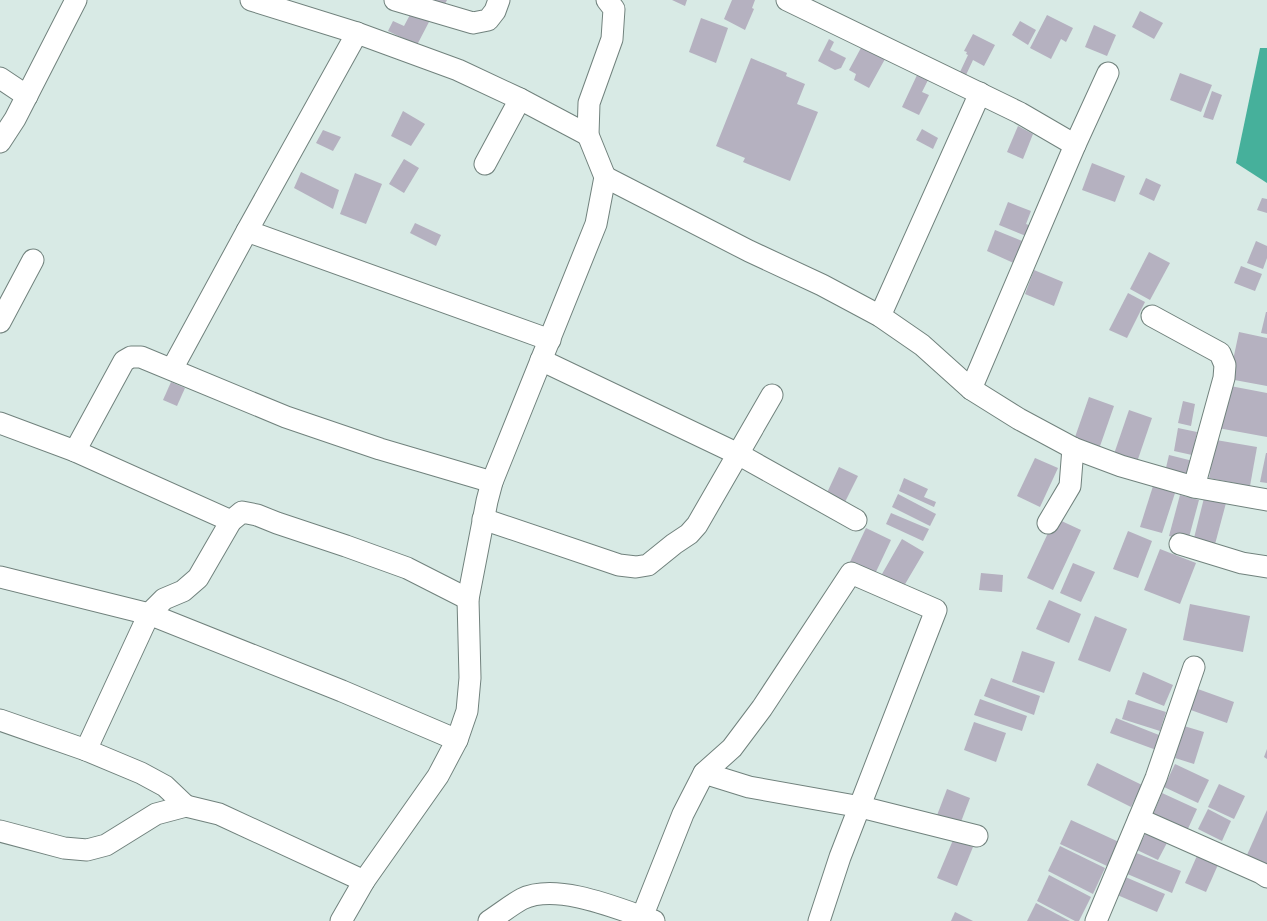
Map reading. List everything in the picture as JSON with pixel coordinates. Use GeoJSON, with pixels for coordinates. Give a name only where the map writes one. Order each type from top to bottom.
{"type":"FeatureCollection","features":[{"type":"Feature","properties":{"kind":"street"},"geometry":{"type":"LineString","coordinates":[[0,142],[15,119],[76,0]]}},
{"type":"Feature","properties":{"kind":"street"},"geometry":{"type":"LineString","coordinates":[[251,0],[357,33],[458,70],[520,99],[588,135]]}},
{"type":"Feature","properties":{"kind":"street"},"geometry":{"type":"LineString","coordinates":[[395,0],[473,23],[488,20],[495,10],[499,0]]}},
{"type":"Feature","properties":{"kind":"street"},"geometry":{"type":"LineString","coordinates":[[341,921],[364,880],[438,776],[457,740],[467,711],[470,678],[468,599],[483,519],[492,482],[596,224],[606,177],[588,135],[590,103],[612,39],[614,10],[607,0]]}},
{"type":"Feature","properties":{"kind":"street"},"geometry":{"type":"LineString","coordinates":[[787,0],[1020,113],[1075,145]]}},
{"type":"Feature","properties":{"kind":"street"},"geometry":{"type":"LineString","coordinates":[[172,369],[357,33]]}},
{"type":"Feature","properties":{"kind":"street"},"geometry":{"type":"LineString","coordinates":[[971,389],[1075,145],[1108,72]]}},
{"type":"Feature","properties":{"kind":"street"},"geometry":{"type":"LineString","coordinates":[[0,78],[27,96]]}},
{"type":"Feature","properties":{"kind":"street"},"geometry":{"type":"LineString","coordinates":[[880,316],[980,93]]}},
{"type":"Feature","properties":{"kind":"street"},"geometry":{"type":"LineString","coordinates":[[485,164],[520,99]]}},
{"type":"Feature","properties":{"kind":"street"},"geometry":{"type":"LineString","coordinates":[[606,177],[749,251],[822,285],[880,316],[922,345],[971,389],[1019,419],[1073,448],[1121,466],[1194,487],[1267,500]]}},
{"type":"Feature","properties":{"kind":"street"},"geometry":{"type":"LineString","coordinates":[[247,231],[550,340]]}},
{"type":"Feature","properties":{"kind":"street"},"geometry":{"type":"LineString","coordinates":[[0,322],[33,260]]}},
{"type":"Feature","properties":{"kind":"street"},"geometry":{"type":"LineString","coordinates":[[1152,316],[1220,353],[1225,365],[1224,378],[1194,487]]}},
{"type":"Feature","properties":{"kind":"street"},"geometry":{"type":"LineString","coordinates":[[75,451],[124,360],[131,356],[141,357],[172,369],[286,417],[380,449],[492,482]]}},
{"type":"Feature","properties":{"kind":"street"},"geometry":{"type":"LineString","coordinates":[[541,360],[738,454],[856,520]]}},
{"type":"Feature","properties":{"kind":"street"},"geometry":{"type":"LineString","coordinates":[[483,519],[619,565],[636,567],[648,565],[689,534],[697,525],[772,395]]}},
{"type":"Feature","properties":{"kind":"street"},"geometry":{"type":"LineString","coordinates":[[0,423],[75,451],[230,521]]}},
{"type":"Feature","properties":{"kind":"street"},"geometry":{"type":"LineString","coordinates":[[1048,523],[1070,486],[1073,448]]}},
{"type":"Feature","properties":{"kind":"street"},"geometry":{"type":"LineString","coordinates":[[86,750],[149,614],[164,599],[183,591],[198,578],[230,521],[242,512],[257,515],[407,568],[468,599]]}},
{"type":"Feature","properties":{"kind":"street"},"geometry":{"type":"LineString","coordinates":[[1180,544],[1242,563],[1267,567]]}},
{"type":"Feature","properties":{"kind":"street"},"geometry":{"type":"LineString","coordinates":[[489,921],[523,899],[546,893],[578,896],[648,919],[683,814],[704,773],[732,748],[762,708],[851,573],[936,610],[861,808],[840,857],[819,921]]}},
{"type":"Feature","properties":{"kind":"street"},"geometry":{"type":"LineString","coordinates":[[0,577],[149,614],[342,691],[457,740]]}},
{"type":"Feature","properties":{"kind":"street"},"geometry":{"type":"LineString","coordinates":[[1096,921],[1156,778],[1194,667]]}},
{"type":"Feature","properties":{"kind":"street"},"geometry":{"type":"LineString","coordinates":[[0,720],[86,750],[141,773],[165,786],[186,806]]}},
{"type":"Feature","properties":{"kind":"street"},"geometry":{"type":"LineString","coordinates":[[704,773],[749,787],[861,808],[977,836]]}},
{"type":"Feature","properties":{"kind":"street"},"geometry":{"type":"LineString","coordinates":[[0,831],[64,848],[87,850],[106,845],[156,814],[186,806],[219,814],[364,880]]}},
{"type":"Feature","properties":{"kind":"street"},"geometry":{"type":"LineString","coordinates":[[1139,819],[1261,873],[1267,878]]}},
{"type":"Feature","properties":{"kind":"shaded area"},"geometry":{"type":"Polygon","coordinates":[[[1260,48],[1267,48],[1267,183],[1236,163],[1260,48]]]}},
{"type":"Feature","properties":{"kind":"building"},"geometry":{"type":"Polygon","coordinates":[[[433,0],[447,0],[444,6],[433,0]]]}},
{"type":"Feature","properties":{"kind":"building"},"geometry":{"type":"Polygon","coordinates":[[[672,0],[687,0],[685,6],[672,0]]]}},
{"type":"Feature","properties":{"kind":"building"},"geometry":{"type":"Polygon","coordinates":[[[732,0],[755,0],[752,8],[754,9],[745,30],[724,19],[732,0]]]}},
{"type":"Feature","properties":{"kind":"building"},"geometry":{"type":"Polygon","coordinates":[[[412,11],[430,20],[417,45],[388,31],[393,21],[404,26],[412,11]]]}},
{"type":"Feature","properties":{"kind":"building"},"geometry":{"type":"Polygon","coordinates":[[[1140,11],[1163,23],[1154,39],[1132,27],[1140,11]]]}},
{"type":"Feature","properties":{"kind":"building"},"geometry":{"type":"Polygon","coordinates":[[[1047,15],[1073,28],[1066,42],[1061,39],[1051,59],[1030,48],[1047,15]]]}},
{"type":"Feature","properties":{"kind":"building"},"geometry":{"type":"Polygon","coordinates":[[[701,18],[728,28],[716,63],[689,52],[701,18]]]}},
{"type":"Feature","properties":{"kind":"building"},"geometry":{"type":"Polygon","coordinates":[[[1020,21],[1036,30],[1028,45],[1012,35],[1020,21]]]}},
{"type":"Feature","properties":{"kind":"building"},"geometry":{"type":"Polygon","coordinates":[[[1094,25],[1116,35],[1107,56],[1085,47],[1094,25]]]}},
{"type":"Feature","properties":{"kind":"building"},"geometry":{"type":"Polygon","coordinates":[[[973,34],[995,45],[984,66],[973,60],[966,75],[960,72],[968,55],[966,54],[967,52],[964,51],[973,34]]]}},
{"type":"Feature","properties":{"kind":"building"},"geometry":{"type":"Polygon","coordinates":[[[829,39],[834,42],[830,50],[846,58],[841,68],[835,70],[818,61],[829,39]]]}},
{"type":"Feature","properties":{"kind":"building"},"geometry":{"type":"Polygon","coordinates":[[[862,46],[885,59],[869,88],[854,80],[856,74],[849,70],[862,46]]]}},
{"type":"Feature","properties":{"kind":"building"},"geometry":{"type":"Polygon","coordinates":[[[751,58],[787,73],[786,76],[805,84],[797,104],[818,112],[790,181],[743,162],[745,158],[716,146],[751,58]]]}},
{"type":"Feature","properties":{"kind":"building"},"geometry":{"type":"Polygon","coordinates":[[[918,73],[929,78],[922,92],[929,95],[919,115],[902,107],[918,73]]]}},
{"type":"Feature","properties":{"kind":"building"},"geometry":{"type":"Polygon","coordinates":[[[1180,73],[1212,85],[1201,112],[1170,100],[1180,73]]]}},
{"type":"Feature","properties":{"kind":"building"},"geometry":{"type":"Polygon","coordinates":[[[1212,91],[1222,95],[1213,120],[1203,117],[1212,91]]]}},
{"type":"Feature","properties":{"kind":"building"},"geometry":{"type":"Polygon","coordinates":[[[403,111],[425,124],[411,146],[391,136],[403,111]]]}},
{"type":"Feature","properties":{"kind":"building"},"geometry":{"type":"Polygon","coordinates":[[[1018,126],[1033,134],[1023,159],[1007,152],[1018,126]]]}},
{"type":"Feature","properties":{"kind":"building"},"geometry":{"type":"Polygon","coordinates":[[[922,129],[938,138],[933,149],[916,140],[922,129]]]}},
{"type":"Feature","properties":{"kind":"building"},"geometry":{"type":"Polygon","coordinates":[[[323,130],[341,137],[333,151],[316,143],[323,130]]]}},
{"type":"Feature","properties":{"kind":"building"},"geometry":{"type":"Polygon","coordinates":[[[404,159],[419,168],[404,193],[389,184],[404,159]]]}},
{"type":"Feature","properties":{"kind":"building"},"geometry":{"type":"Polygon","coordinates":[[[1092,163],[1125,176],[1115,202],[1082,190],[1092,163]]]}},
{"type":"Feature","properties":{"kind":"building"},"geometry":{"type":"Polygon","coordinates":[[[301,172],[339,190],[333,209],[294,188],[301,172]]]}},
{"type":"Feature","properties":{"kind":"building"},"geometry":{"type":"Polygon","coordinates":[[[355,173],[382,184],[366,224],[340,214],[355,173]]]}},
{"type":"Feature","properties":{"kind":"building"},"geometry":{"type":"Polygon","coordinates":[[[1146,178],[1161,185],[1154,201],[1139,194],[1146,178]]]}},
{"type":"Feature","properties":{"kind":"building"},"geometry":{"type":"Polygon","coordinates":[[[1262,198],[1267,199],[1267,213],[1257,210],[1262,198]]]}},
{"type":"Feature","properties":{"kind":"building"},"geometry":{"type":"Polygon","coordinates":[[[1008,202],[1031,211],[1026,224],[1036,228],[1031,238],[999,225],[1008,202]]]}},
{"type":"Feature","properties":{"kind":"building"},"geometry":{"type":"Polygon","coordinates":[[[415,223],[441,235],[436,246],[410,233],[415,223]]]}},
{"type":"Feature","properties":{"kind":"building"},"geometry":{"type":"Polygon","coordinates":[[[995,230],[1027,243],[1018,265],[987,251],[995,230]]]}},
{"type":"Feature","properties":{"kind":"building"},"geometry":{"type":"Polygon","coordinates":[[[1256,241],[1267,246],[1267,258],[1263,269],[1247,263],[1256,241]]]}},
{"type":"Feature","properties":{"kind":"building"},"geometry":{"type":"Polygon","coordinates":[[[1149,252],[1170,263],[1150,300],[1130,289],[1149,252]]]}},
{"type":"Feature","properties":{"kind":"building"},"geometry":{"type":"Polygon","coordinates":[[[1241,266],[1262,274],[1255,291],[1234,283],[1241,266]]]}},
{"type":"Feature","properties":{"kind":"building"},"geometry":{"type":"Polygon","coordinates":[[[1034,270],[1063,282],[1054,306],[1025,294],[1034,270]]]}},
{"type":"Feature","properties":{"kind":"building"},"geometry":{"type":"Polygon","coordinates":[[[1128,293],[1145,302],[1127,338],[1109,330],[1128,293]]]}},
{"type":"Feature","properties":{"kind":"building"},"geometry":{"type":"Polygon","coordinates":[[[1267,312],[1267,334],[1261,333],[1267,312]]]}},
{"type":"Feature","properties":{"kind":"building"},"geometry":{"type":"Polygon","coordinates":[[[1239,332],[1267,338],[1267,386],[1229,379],[1239,332]]]}},
{"type":"Feature","properties":{"kind":"building"},"geometry":{"type":"Polygon","coordinates":[[[171,382],[185,388],[177,406],[163,400],[171,382]]]}},
{"type":"Feature","properties":{"kind":"building"},"geometry":{"type":"Polygon","coordinates":[[[1225,385],[1267,393],[1267,437],[1218,428],[1225,385]]]}},
{"type":"Feature","properties":{"kind":"building"},"geometry":{"type":"Polygon","coordinates":[[[1089,397],[1114,406],[1099,449],[1074,440],[1089,397]]]}},
{"type":"Feature","properties":{"kind":"building"},"geometry":{"type":"Polygon","coordinates":[[[1183,401],[1195,404],[1191,426],[1178,423],[1183,401]]]}},
{"type":"Feature","properties":{"kind":"building"},"geometry":{"type":"Polygon","coordinates":[[[1129,410],[1152,418],[1137,462],[1114,454],[1129,410]]]}},
{"type":"Feature","properties":{"kind":"building"},"geometry":{"type":"Polygon","coordinates":[[[1178,428],[1197,432],[1192,455],[1174,451],[1178,428]]]}},
{"type":"Feature","properties":{"kind":"building"},"geometry":{"type":"Polygon","coordinates":[[[1216,440],[1257,447],[1250,486],[1209,478],[1216,440]]]}},
{"type":"Feature","properties":{"kind":"building"},"geometry":{"type":"Polygon","coordinates":[[[1267,453],[1267,483],[1260,482],[1267,453]]]}},
{"type":"Feature","properties":{"kind":"building"},"geometry":{"type":"Polygon","coordinates":[[[1169,455],[1193,461],[1189,478],[1165,472],[1169,455]]]}},
{"type":"Feature","properties":{"kind":"building"},"geometry":{"type":"Polygon","coordinates":[[[1035,458],[1058,468],[1040,507],[1017,496],[1035,458]]]}},
{"type":"Feature","properties":{"kind":"building"},"geometry":{"type":"Polygon","coordinates":[[[839,467],[858,476],[844,504],[826,495],[839,467]]]}},
{"type":"Feature","properties":{"kind":"building"},"geometry":{"type":"Polygon","coordinates":[[[904,478],[928,489],[924,497],[936,502],[934,507],[899,491],[904,478]]]}},
{"type":"Feature","properties":{"kind":"building"},"geometry":{"type":"Polygon","coordinates":[[[1153,486],[1175,493],[1162,533],[1140,527],[1153,486]]]}},
{"type":"Feature","properties":{"kind":"building"},"geometry":{"type":"Polygon","coordinates":[[[898,494],[936,514],[930,526],[892,507],[898,494]]]}},
{"type":"Feature","properties":{"kind":"building"},"geometry":{"type":"Polygon","coordinates":[[[1180,495],[1199,500],[1188,541],[1169,536],[1180,495]]]}},
{"type":"Feature","properties":{"kind":"building"},"geometry":{"type":"Polygon","coordinates":[[[1204,498],[1226,503],[1214,548],[1193,542],[1204,498]]]}},
{"type":"Feature","properties":{"kind":"building"},"geometry":{"type":"Polygon","coordinates":[[[891,513],[929,529],[923,541],[886,524],[891,513]]]}},
{"type":"Feature","properties":{"kind":"building"},"geometry":{"type":"Polygon","coordinates":[[[1055,518],[1081,530],[1053,590],[1027,578],[1055,518]]]}},
{"type":"Feature","properties":{"kind":"building"},"geometry":{"type":"Polygon","coordinates":[[[866,528],[891,540],[874,576],[849,564],[866,528]]]}},
{"type":"Feature","properties":{"kind":"building"},"geometry":{"type":"Polygon","coordinates":[[[1128,531],[1152,541],[1138,578],[1113,569],[1128,531]]]}},
{"type":"Feature","properties":{"kind":"building"},"geometry":{"type":"Polygon","coordinates":[[[902,539],[924,552],[901,591],[889,578],[882,574],[902,539]]]}},
{"type":"Feature","properties":{"kind":"building"},"geometry":{"type":"Polygon","coordinates":[[[1160,549],[1196,563],[1180,604],[1144,590],[1160,549]]]}},
{"type":"Feature","properties":{"kind":"building"},"geometry":{"type":"Polygon","coordinates":[[[1073,563],[1095,572],[1081,602],[1060,593],[1073,563]]]}},
{"type":"Feature","properties":{"kind":"building"},"geometry":{"type":"Polygon","coordinates":[[[981,573],[1003,575],[1002,592],[979,590],[981,573]]]}},
{"type":"Feature","properties":{"kind":"building"},"geometry":{"type":"Polygon","coordinates":[[[1049,600],[1081,614],[1069,643],[1036,629],[1049,600]]]}},
{"type":"Feature","properties":{"kind":"building"},"geometry":{"type":"Polygon","coordinates":[[[1190,604],[1250,616],[1243,652],[1183,640],[1190,604]]]}},
{"type":"Feature","properties":{"kind":"building"},"geometry":{"type":"Polygon","coordinates":[[[1095,616],[1127,629],[1110,672],[1078,660],[1095,616]]]}},
{"type":"Feature","properties":{"kind":"building"},"geometry":{"type":"Polygon","coordinates":[[[1022,651],[1055,662],[1044,693],[1012,682],[1022,651]]]}},
{"type":"Feature","properties":{"kind":"building"},"geometry":{"type":"Polygon","coordinates":[[[1143,672],[1173,685],[1164,706],[1135,694],[1143,672]]]}},
{"type":"Feature","properties":{"kind":"building"},"geometry":{"type":"Polygon","coordinates":[[[991,678],[1040,696],[1034,715],[984,696],[991,678]]]}},
{"type":"Feature","properties":{"kind":"building"},"geometry":{"type":"Polygon","coordinates":[[[1195,688],[1234,702],[1227,723],[1188,709],[1195,688]]]}},
{"type":"Feature","properties":{"kind":"building"},"geometry":{"type":"Polygon","coordinates":[[[980,699],[1027,716],[1022,731],[974,715],[980,699]]]}},
{"type":"Feature","properties":{"kind":"building"},"geometry":{"type":"Polygon","coordinates":[[[1128,700],[1166,712],[1160,731],[1122,719],[1128,700]]]}},
{"type":"Feature","properties":{"kind":"building"},"geometry":{"type":"Polygon","coordinates":[[[1116,718],[1164,737],[1159,751],[1110,733],[1116,718]]]}},
{"type":"Feature","properties":{"kind":"building"},"geometry":{"type":"Polygon","coordinates":[[[974,722],[1006,733],[996,762],[964,750],[974,722]]]}},
{"type":"Feature","properties":{"kind":"building"},"geometry":{"type":"Polygon","coordinates":[[[1184,726],[1204,732],[1194,764],[1175,758],[1184,726]]]}},
{"type":"Feature","properties":{"kind":"building"},"geometry":{"type":"Polygon","coordinates":[[[1267,749],[1267,759],[1264,757],[1267,749]]]}},
{"type":"Feature","properties":{"kind":"building"},"geometry":{"type":"Polygon","coordinates":[[[1097,763],[1142,785],[1131,807],[1087,785],[1097,763]]]}},
{"type":"Feature","properties":{"kind":"building"},"geometry":{"type":"Polygon","coordinates":[[[1175,764],[1209,780],[1198,803],[1164,787],[1175,764]]]}},
{"type":"Feature","properties":{"kind":"building"},"geometry":{"type":"Polygon","coordinates":[[[1219,784],[1245,796],[1234,819],[1208,807],[1219,784]]]}},
{"type":"Feature","properties":{"kind":"building"},"geometry":{"type":"Polygon","coordinates":[[[947,789],[970,798],[959,827],[936,818],[947,789]]]}},
{"type":"Feature","properties":{"kind":"building"},"geometry":{"type":"Polygon","coordinates":[[[1162,793],[1197,809],[1186,833],[1152,817],[1162,793]]]}},
{"type":"Feature","properties":{"kind":"building"},"geometry":{"type":"Polygon","coordinates":[[[1208,809],[1231,821],[1222,841],[1198,829],[1208,809]]]}},
{"type":"Feature","properties":{"kind":"building"},"geometry":{"type":"Polygon","coordinates":[[[1267,810],[1267,864],[1247,855],[1267,810]]]}},
{"type":"Feature","properties":{"kind":"building"},"geometry":{"type":"Polygon","coordinates":[[[1071,820],[1119,842],[1107,866],[1060,844],[1071,820]]]}},
{"type":"Feature","properties":{"kind":"building"},"geometry":{"type":"Polygon","coordinates":[[[1148,829],[1169,839],[1158,860],[1137,850],[1148,829]]]}},
{"type":"Feature","properties":{"kind":"building"},"geometry":{"type":"Polygon","coordinates":[[[953,840],[973,847],[957,886],[937,878],[953,840]]]}},
{"type":"Feature","properties":{"kind":"building"},"geometry":{"type":"Polygon","coordinates":[[[1060,846],[1105,868],[1093,894],[1048,871],[1060,846]]]}},
{"type":"Feature","properties":{"kind":"building"},"geometry":{"type":"Polygon","coordinates":[[[1200,849],[1221,858],[1206,892],[1185,883],[1200,849]]]}},
{"type":"Feature","properties":{"kind":"building"},"geometry":{"type":"Polygon","coordinates":[[[1134,852],[1181,871],[1172,893],[1125,873],[1134,852]]]}},
{"type":"Feature","properties":{"kind":"building"},"geometry":{"type":"Polygon","coordinates":[[[1049,875],[1091,897],[1079,921],[1075,921],[1037,901],[1049,875]]]}},
{"type":"Feature","properties":{"kind":"building"},"geometry":{"type":"Polygon","coordinates":[[[1123,876],[1165,894],[1157,912],[1115,894],[1123,876]]]}},
{"type":"Feature","properties":{"kind":"building"},"geometry":{"type":"Polygon","coordinates":[[[1036,903],[1070,921],[1027,921],[1036,903]]]}},
{"type":"Feature","properties":{"kind":"building"},"geometry":{"type":"Polygon","coordinates":[[[955,912],[973,921],[951,921],[955,912]]]}}]}
